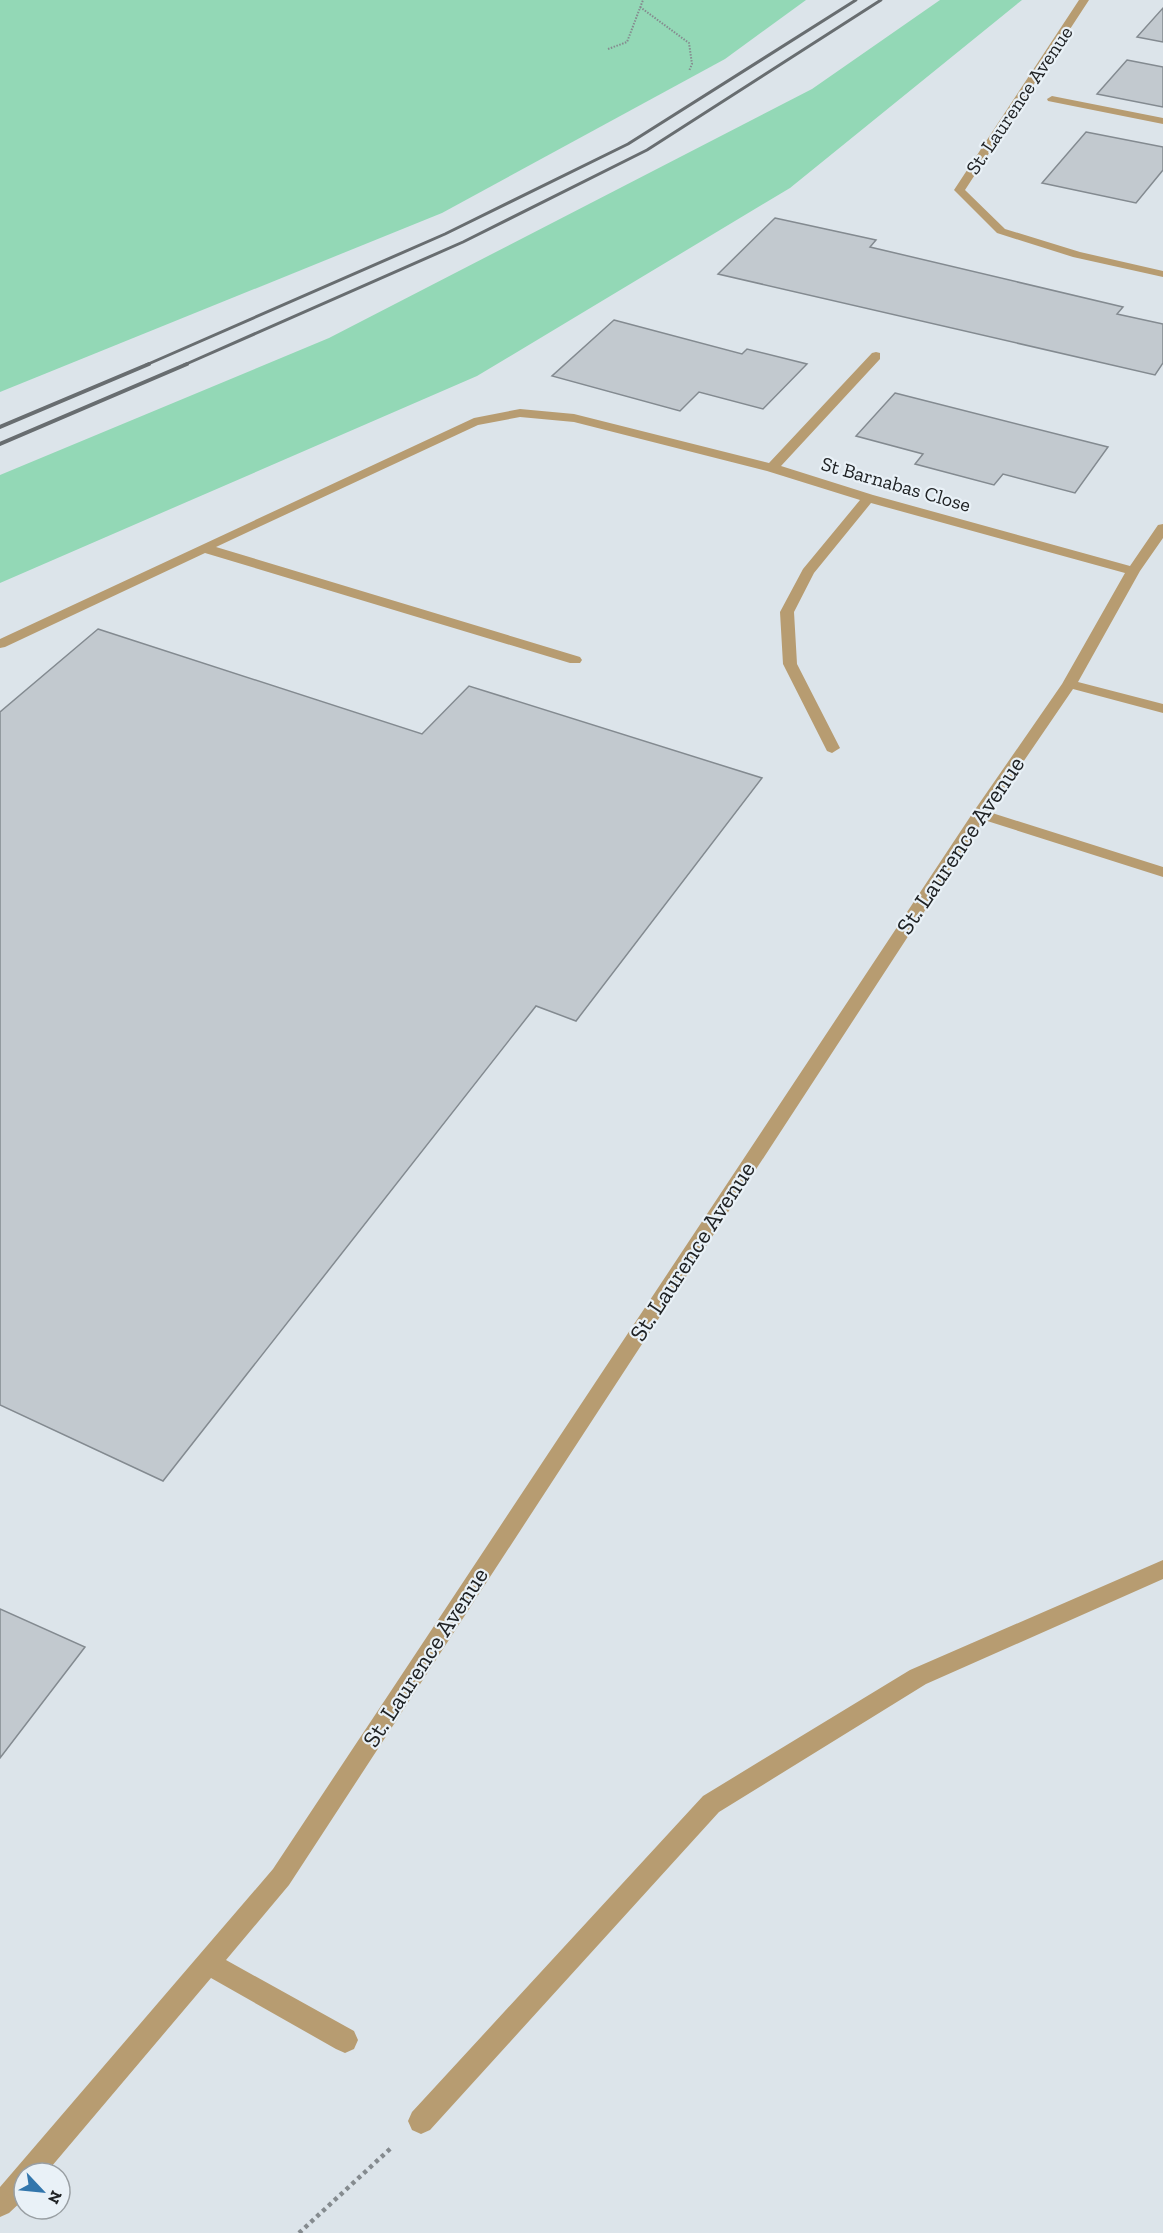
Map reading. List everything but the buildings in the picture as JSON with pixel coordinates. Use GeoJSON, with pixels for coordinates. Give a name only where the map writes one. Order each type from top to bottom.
{"type":"FeatureCollection","features":[{"type":"Feature","properties":{"kind":"street","name":"St. Laurence Avenue"},"geometry":{"type":"LineString","coordinates":[[1084,0],[959,190],[1001,231],[1077,255],[1163,274]]}},
{"type":"Feature","properties":{"kind":"street"},"geometry":{"type":"LineString","coordinates":[[1052,99],[1163,122]]}},
{"type":"Feature","properties":{"kind":"street"},"geometry":{"type":"LineString","coordinates":[[772,468],[876,356]]}},
{"type":"Feature","properties":{"kind":"street","name":"St Barnabas Close"},"geometry":{"type":"LineString","coordinates":[[0,644],[474,422],[520,413],[574,418],[647,435],[772,468],[868,498],[1133,571]]}},
{"type":"Feature","properties":{"kind":"street"},"geometry":{"type":"LineString","coordinates":[[832,748],[790,664],[787,612],[808,572],[868,498]]}},
{"type":"Feature","properties":{"kind":"street","name":"St. Laurence Avenue"},"geometry":{"type":"LineString","coordinates":[[39,2161],[280,1877],[980,814],[1069,684],[1133,571],[1163,528]]}},
{"type":"Feature","properties":{"kind":"street"},"geometry":{"type":"LineString","coordinates":[[204,548],[575,660]]}},
{"type":"Feature","properties":{"kind":"street"},"geometry":{"type":"LineString","coordinates":[[1069,684],[1163,709]]}},
{"type":"Feature","properties":{"kind":"street"},"geometry":{"type":"LineString","coordinates":[[980,814],[1163,872]]}},
{"type":"Feature","properties":{"kind":"street"},"geometry":{"type":"LineString","coordinates":[[421,2121],[711,1804],[918,1677],[1163,1569]]}},
{"type":"Feature","properties":{"kind":"street"},"geometry":{"type":"LineString","coordinates":[[207,1963],[345,2040]]}},
{"type":"Feature","properties":{"kind":"street"},"geometry":{"type":"LineString","coordinates":[[0,2204],[12,2192]]}},
{"type":"Feature","properties":{"kind":"path"},"geometry":{"type":"LineString","coordinates":[[608,49],[627,42],[643,0]]}},
{"type":"Feature","properties":{"kind":"path"},"geometry":{"type":"LineString","coordinates":[[640,7],[689,43],[692,64],[689,71]]}},
{"type":"Feature","properties":{"kind":"path"},"geometry":{"type":"LineString","coordinates":[[299,2233],[421,2121]]}},
{"type":"Feature","properties":{"kind":"green space"},"geometry":{"type":"Polygon","coordinates":[[[0,0],[806,0],[725,59],[442,213],[0,392],[0,0]]]}},
{"type":"Feature","properties":{"kind":"green space"},"geometry":{"type":"Polygon","coordinates":[[[940,0],[1022,0],[790,188],[477,376],[0,583],[0,475],[329,338],[812,89],[940,0]]]}},
{"type":"Feature","properties":{"kind":"railway"},"geometry":{"type":"LineString","coordinates":[[146,365],[445,234],[628,144],[856,0]]}},
{"type":"Feature","properties":{"kind":"railway"},"geometry":{"type":"LineString","coordinates":[[184,365],[463,242],[647,150],[881,0]]}},
{"type":"Feature","properties":{"kind":"railway"},"geometry":{"type":"LineString","coordinates":[[0,427],[149,364]]}},
{"type":"Feature","properties":{"kind":"railway"},"geometry":{"type":"LineString","coordinates":[[0,444],[187,364]]}}]}
